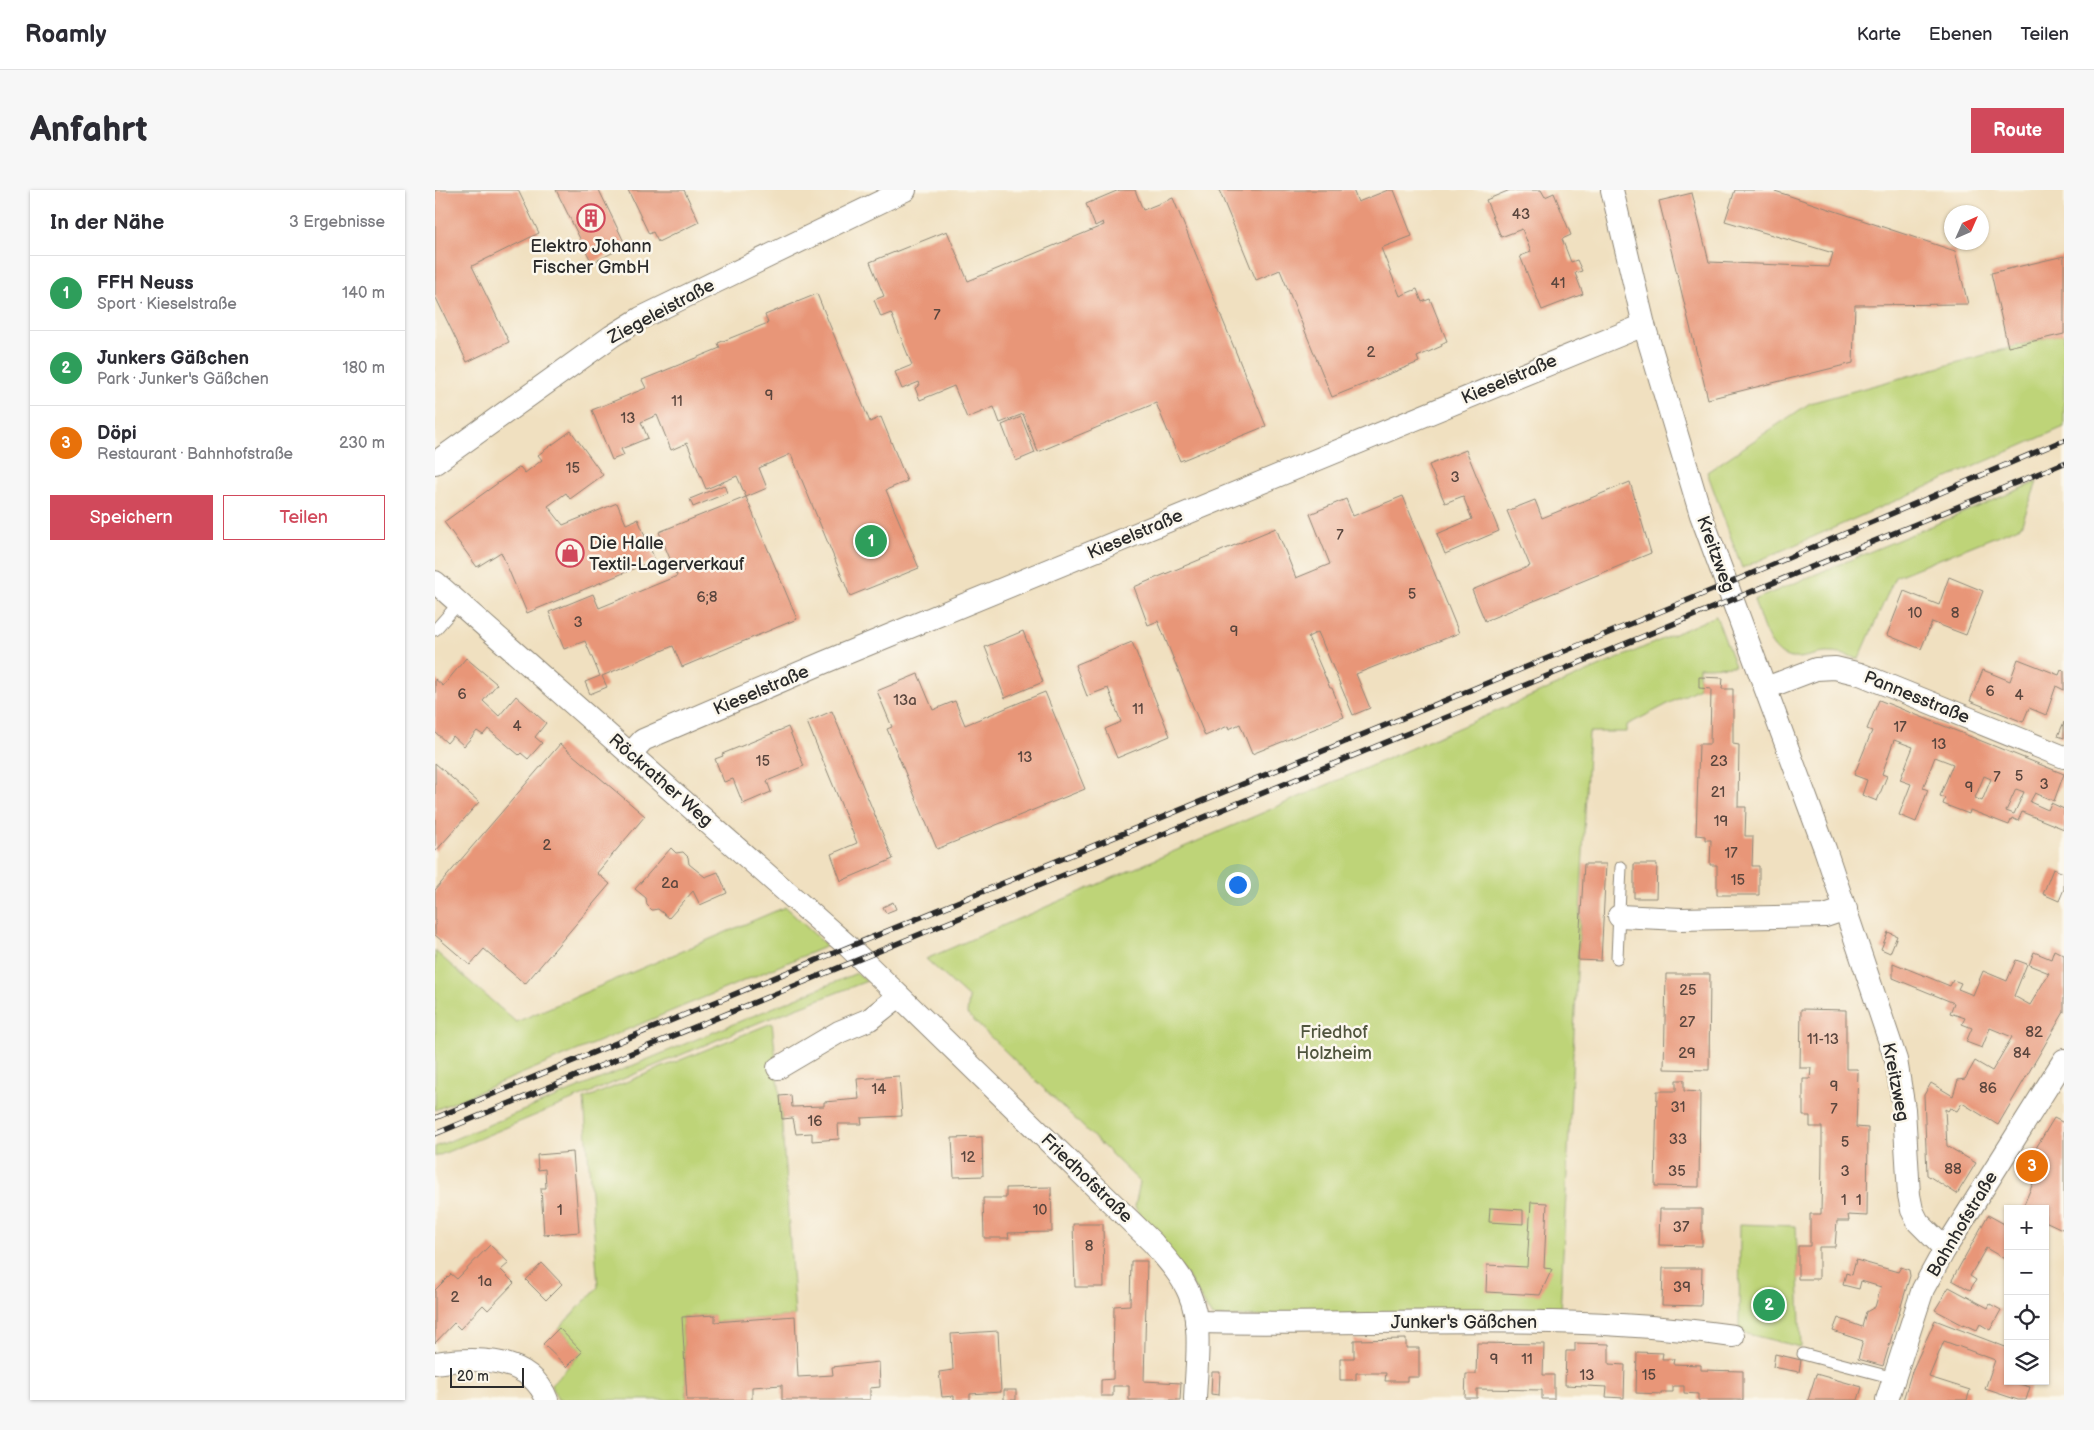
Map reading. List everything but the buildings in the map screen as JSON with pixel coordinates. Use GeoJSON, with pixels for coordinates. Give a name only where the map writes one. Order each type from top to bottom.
{"type":"FeatureCollection","features":[{"type":"Feature","properties":{"kind":"street","name":"Ziegeleistraße"},"geometry":{"type":"LineString","coordinates":[[435,463],[612,336],[641,318],[905,190]]}},
{"type":"Feature","properties":{"kind":"street","name":"Kreitzweg"},"geometry":{"type":"LineString","coordinates":[[1612,190],[1644,324],[1701,515],[1846,909],[1896,1060],[1904,1109],[1909,1195],[1912,1210],[1918,1222],[1945,1249]]}},
{"type":"Feature","properties":{"kind":"street","name":"Kieselstraße"},"geometry":{"type":"LineString","coordinates":[[631,753],[643,740],[825,662],[1644,324]]}},
{"type":"Feature","properties":{"kind":"street","name":"Röckrather Weg"},"geometry":{"type":"LineString","coordinates":[[435,582],[861,958]]}},
{"type":"Feature","properties":{"kind":"street","name":"Pannesstraße"},"geometry":{"type":"LineString","coordinates":[[1766,688],[1816,669],[1835,668],[1860,674],[2064,757]]}},
{"type":"Feature","properties":{"kind":"street"},"geometry":{"type":"LineString","coordinates":[[1619,916],[1681,919],[1825,916],[1846,909]]}},
{"type":"Feature","properties":{"kind":"street","name":"Friedhofstraße"},"geometry":{"type":"LineString","coordinates":[[861,958],[1153,1243],[1171,1265],[1189,1293],[1196,1322],[1195,1400]]}},
{"type":"Feature","properties":{"kind":"street"},"geometry":{"type":"LineString","coordinates":[[778,1068],[839,1032],[870,1019],[899,996]]}},
{"type":"Feature","properties":{"kind":"street","name":"Bahnhofstraße"},"geometry":{"type":"LineString","coordinates":[[1887,1400],[1923,1289],[1945,1249],[2064,1060]]}},
{"type":"Feature","properties":{"kind":"street","name":"Junker's Gäßchen"},"geometry":{"type":"LineString","coordinates":[[1196,1322],[1591,1322],[1676,1328],[1733,1336]]}},
{"type":"Feature","properties":{"kind":"street"},"geometry":{"type":"LineString","coordinates":[[435,1363],[471,1359],[501,1362],[524,1372],[541,1388],[547,1400]]}},
{"type":"Feature","properties":{"kind":"lane"},"geometry":{"type":"LineString","coordinates":[[435,630],[459,603]]}},
{"type":"Feature","properties":{"kind":"lane"},"geometry":{"type":"LineString","coordinates":[[1617,958],[1621,866]]}},
{"type":"Feature","properties":{"kind":"lane"},"geometry":{"type":"LineString","coordinates":[[1803,1354],[1894,1378]]}},
{"type":"Feature","properties":{"kind":"green space"},"geometry":{"type":"Polygon","coordinates":[[[2064,333],[2064,427],[1742,568],[1707,472],[1810,403],[2064,333]]]}},
{"type":"Feature","properties":{"kind":"green space"},"geometry":{"type":"Polygon","coordinates":[[[2037,482],[2021,526],[1895,577],[1859,659],[1829,653],[1792,658],[1780,653],[1770,642],[1754,600],[2037,482]]]}},
{"type":"Feature","properties":{"kind":"green space","name":"Friedhof Holzheim"},"geometry":{"type":"Polygon","coordinates":[[[1716,616],[1735,666],[1699,667],[1699,688],[1627,725],[1627,732],[1589,732],[1560,1313],[1212,1317],[1190,1280],[1135,1207],[1140,1182],[967,1014],[969,998],[926,959],[1716,616]]]}},
{"type":"Feature","properties":{"kind":"green space"},"geometry":{"type":"Polygon","coordinates":[[[785,907],[827,946],[435,1110],[435,951],[516,1022],[785,907]]]}},
{"type":"Feature","properties":{"kind":"green space"},"geometry":{"type":"Polygon","coordinates":[[[857,973],[867,981],[760,1022],[435,1157],[435,1147],[857,973]]]}},
{"type":"Feature","properties":{"kind":"green space"},"geometry":{"type":"Polygon","coordinates":[[[772,1023],[780,1096],[795,1316],[715,1322],[714,1315],[682,1317],[687,1400],[558,1400],[551,1385],[582,1352],[559,1328],[598,1287],[584,1099],[772,1023]]]}},
{"type":"Feature","properties":{"kind":"green space"},"geometry":{"type":"Polygon","coordinates":[[[1740,1224],[1796,1226],[1801,1347],[1739,1332],[1740,1224]]]}},
{"type":"Feature","properties":{"kind":"railway"},"geometry":{"type":"LineString","coordinates":[[435,1118],[1727,584],[2064,440]]}},
{"type":"Feature","properties":{"kind":"railway"},"geometry":{"type":"LineString","coordinates":[[435,1134],[2064,463]]}},
{"type":"Feature","properties":{"kind":"place","name":"Elektro Johann Fischer GmbH"},"geometry":{"type":"Point","coordinates":[591,218]}},
{"type":"Feature","properties":{"kind":"place","name":"FFH Neuss"},"geometry":{"type":"Point","coordinates":[871,541]}},
{"type":"Feature","properties":{"kind":"place","name":"Die Halle Textil-Lagerverkauf"},"geometry":{"type":"Point","coordinates":[570,553]}},
{"type":"Feature","properties":{"kind":"place","name":"Döpi"},"geometry":{"type":"Point","coordinates":[2032,1166]}},
{"type":"Feature","properties":{"kind":"place","name":"Junkers Gäßchen"},"geometry":{"type":"Point","coordinates":[1769,1305]}}]}
